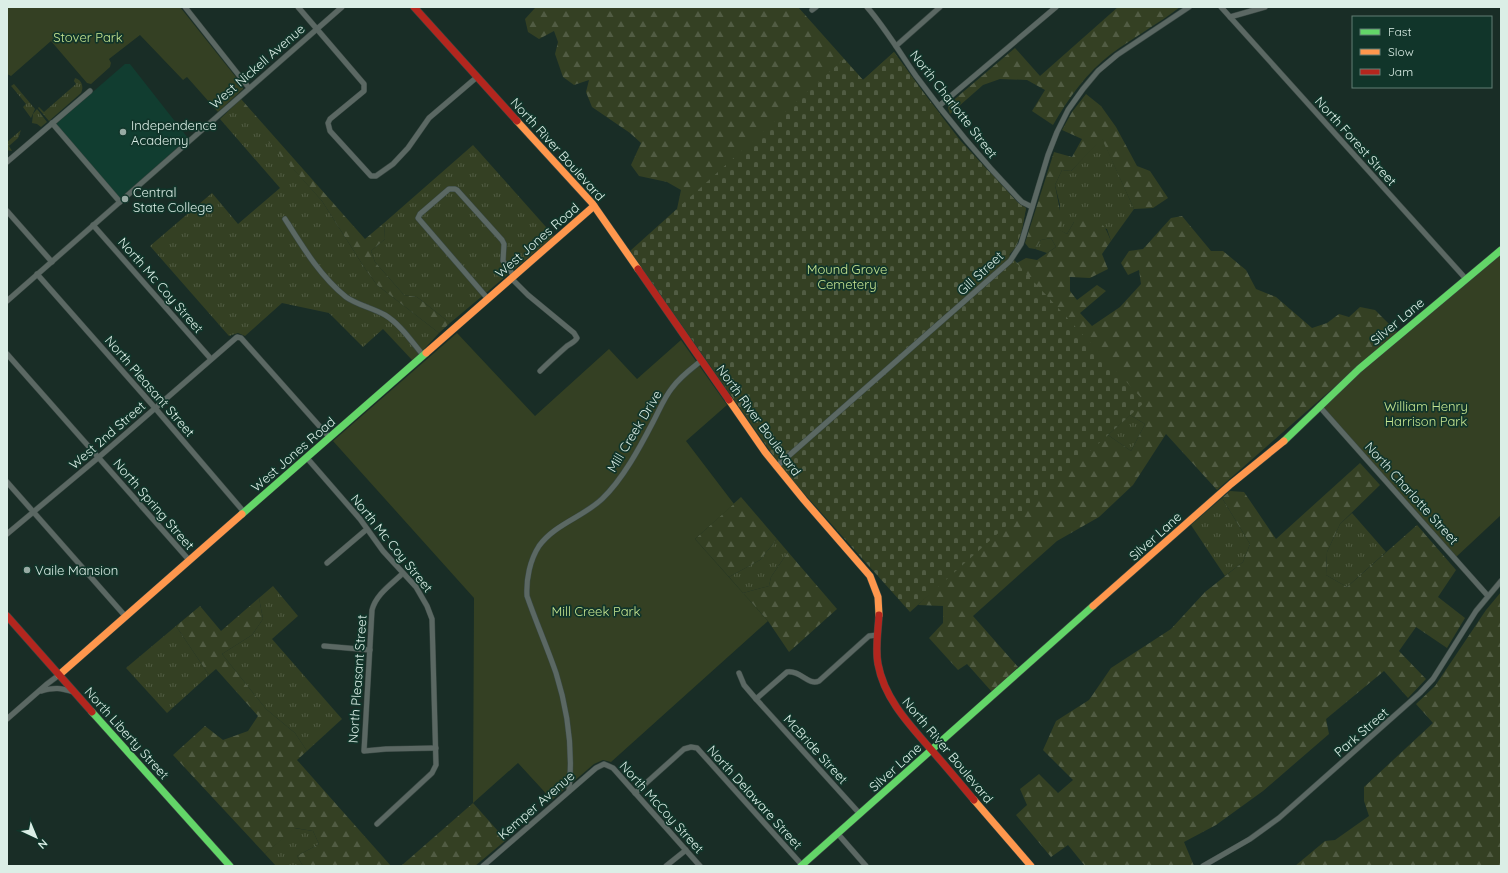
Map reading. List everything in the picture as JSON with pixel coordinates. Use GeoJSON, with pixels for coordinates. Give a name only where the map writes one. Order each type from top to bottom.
{"type":"FeatureCollection","features":[{"type":"Feature","properties":{"kind":"street"},"geometry":{"type":"LineString","coordinates":[[185,7],[249,88]]}},
{"type":"Feature","properties":{"kind":"street"},"geometry":{"type":"LineString","coordinates":[[298,7],[364,84],[364,91],[330,119],[328,127],[371,176],[376,176],[393,164],[408,148],[429,118],[477,77]]}},
{"type":"Feature","properties":{"kind":"street","name":"West Nickell Avenue"},"geometry":{"type":"LineString","coordinates":[[7,301],[342,7]]}},
{"type":"Feature","properties":{"kind":"street","name":"North River Boulevard"},"geometry":{"type":"LineString","coordinates":[[414,7],[565,172],[594,206],[776,467],[870,576],[876,585],[880,603],[877,635],[877,658],[885,687],[899,712],[1031,866]]}},
{"type":"Feature","properties":{"kind":"street","name":"North Charlotte Street"},"geometry":{"type":"LineString","coordinates":[[867,7],[882,24],[896,46],[973,151],[1022,202],[1032,207]]}},
{"type":"Feature","properties":{"kind":"street"},"geometry":{"type":"LineString","coordinates":[[896,46],[940,7]]}},
{"type":"Feature","properties":{"kind":"street"},"geometry":{"type":"LineString","coordinates":[[939,106],[1056,7]]}},
{"type":"Feature","properties":{"kind":"street","name":"Gill Street"},"geometry":{"type":"LineString","coordinates":[[776,467],[1010,261],[1021,244],[1048,155],[1068,110],[1098,71],[1117,55],[1189,7]]}},
{"type":"Feature","properties":{"kind":"street","name":"North Forest Street"},"geometry":{"type":"LineString","coordinates":[[1221,7],[1466,279]]}},
{"type":"Feature","properties":{"kind":"street"},"geometry":{"type":"LineString","coordinates":[[1230,17],[1265,7]]}},
{"type":"Feature","properties":{"kind":"street"},"geometry":{"type":"LineString","coordinates":[[7,162],[90,91]]}},
{"type":"Feature","properties":{"kind":"street"},"geometry":{"type":"LineString","coordinates":[[52,123],[120,202]]}},
{"type":"Feature","properties":{"kind":"street"},"geometry":{"type":"LineString","coordinates":[[488,299],[418,218],[420,214],[449,189],[458,190],[502,240],[504,244],[503,261],[513,277],[528,295],[578,338],[576,341],[569,344],[540,371]]}},
{"type":"Feature","properties":{"kind":"street","name":"West Jones Road"},"geometry":{"type":"LineString","coordinates":[[7,719],[59,676],[189,560],[594,206]]}},
{"type":"Feature","properties":{"kind":"street"},"geometry":{"type":"LineString","coordinates":[[7,211],[52,262]]}},
{"type":"Feature","properties":{"kind":"street"},"geometry":{"type":"LineString","coordinates":[[285,219],[314,262],[347,298],[385,315],[392,320],[423,355]]}},
{"type":"Feature","properties":{"kind":"street","name":"North Mc Coy Street"},"geometry":{"type":"LineString","coordinates":[[93,225],[211,359]]}},
{"type":"Feature","properties":{"kind":"street","name":"Silver Lane"},"geometry":{"type":"LineString","coordinates":[[802,866],[1220,494],[1287,438],[1359,369],[1501,250]]}},
{"type":"Feature","properties":{"kind":"street","name":"North Pleasant Street"},"geometry":{"type":"LineString","coordinates":[[37,274],[244,512]]}},
{"type":"Feature","properties":{"kind":"street","name":"West 2nd Street"},"geometry":{"type":"LineString","coordinates":[[7,534],[99,457],[237,337],[241,338],[330,438]]}},
{"type":"Feature","properties":{"kind":"street","name":"North Spring Street"},"geometry":{"type":"LineString","coordinates":[[7,354],[189,560]]}},
{"type":"Feature","properties":{"kind":"street","name":"Mill Creek Drive"},"geometry":{"type":"LineString","coordinates":[[569,791],[571,756],[565,711],[556,674],[527,596],[530,567],[536,553],[545,540],[570,520],[603,498],[635,455],[673,387],[687,372],[701,361]]}},
{"type":"Feature","properties":{"kind":"street","name":"North Charlotte Street"},"geometry":{"type":"LineString","coordinates":[[1319,406],[1488,596]]}},
{"type":"Feature","properties":{"kind":"street","name":"North Mc Coy Street"},"geometry":{"type":"LineString","coordinates":[[307,458],[368,529],[383,551],[422,596],[432,619],[436,765],[432,773],[377,824]]}},
{"type":"Feature","properties":{"kind":"street"},"geometry":{"type":"LineString","coordinates":[[7,482],[126,617]]}},
{"type":"Feature","properties":{"kind":"street"},"geometry":{"type":"LineString","coordinates":[[327,563],[368,529]]}},
{"type":"Feature","properties":{"kind":"street","name":"North Pleasant Street"},"geometry":{"type":"LineString","coordinates":[[403,573],[380,595],[374,603],[372,610],[364,751],[436,748]]}},
{"type":"Feature","properties":{"kind":"street","name":"Park Street"},"geometry":{"type":"LineString","coordinates":[[1202,866],[1250,839],[1279,818],[1420,693],[1433,679],[1476,611],[1501,581]]}},
{"type":"Feature","properties":{"kind":"street","name":"North Liberty Street"},"geometry":{"type":"LineString","coordinates":[[7,616],[230,866]]}},
{"type":"Feature","properties":{"kind":"street"},"geometry":{"type":"LineString","coordinates":[[756,699],[787,672],[792,671],[797,673],[811,682],[815,683],[819,681],[869,636],[877,635]]}},
{"type":"Feature","properties":{"kind":"street"},"geometry":{"type":"LineString","coordinates":[[324,646],[370,650]]}},
{"type":"Feature","properties":{"kind":"street","name":"McBride Street"},"geometry":{"type":"LineString","coordinates":[[739,673],[744,685],[756,699],[860,814]]}},
{"type":"Feature","properties":{"kind":"street"},"geometry":{"type":"LineString","coordinates":[[38,692],[52,688],[60,688],[74,692]]}},
{"type":"Feature","properties":{"kind":"street","name":"North Delaware Street"},"geometry":{"type":"LineString","coordinates":[[635,793],[684,749],[691,747],[697,748],[802,866]]}},
{"type":"Feature","properties":{"kind":"street","name":"Kemper Avenue"},"geometry":{"type":"LineString","coordinates":[[483,866],[596,768],[605,764]]}},
{"type":"Feature","properties":{"kind":"street","name":"North McCoy Street"},"geometry":{"type":"LineString","coordinates":[[605,764],[613,768],[700,866]]}},
{"type":"Feature","properties":{"kind":"street"},"geometry":{"type":"LineString","coordinates":[[838,834],[866,866]]}},
{"type":"Feature","properties":{"kind":"street"},"geometry":{"type":"LineString","coordinates":[[666,866],[686,850]]}},
{"type":"Feature","properties":{"kind":"shaded area","name":"Independence Academy"},"geometry":{"type":"Polygon","coordinates":[[[125,64],[130,64],[188,138],[122,197],[119,197],[57,126],[57,123],[125,64]]]}},
{"type":"Feature","properties":{"kind":"green space","name":"Stover Park"},"geometry":{"type":"Polygon","coordinates":[[[7,7],[180,7],[243,86],[243,89],[218,112],[187,77],[183,80],[140,35],[109,59],[111,63],[110,67],[91,84],[87,83],[51,41],[11,76],[7,74],[7,7]]]}},
{"type":"Feature","properties":{"kind":"green space"},"geometry":{"type":"Polygon","coordinates":[[[535,7],[798,7],[863,80],[894,52],[940,114],[677,209],[681,190],[667,182],[639,176],[631,165],[641,143],[630,133],[592,107],[586,92],[589,80],[574,85],[563,77],[555,54],[558,42],[554,31],[539,39],[528,32],[525,19],[535,7]]]}},
{"type":"Feature","properties":{"kind":"green space"},"geometry":{"type":"Polygon","coordinates":[[[1118,7],[1180,7],[1102,61],[1079,86],[1053,125],[1032,111],[1045,90],[1027,80],[1000,79],[983,85],[950,114],[948,108],[950,103],[1015,48],[1040,76],[1118,7]]]}},
{"type":"Feature","properties":{"kind":"green space","name":"Mound Grove Cemetery"},"geometry":{"type":"Polygon","coordinates":[[[894,52],[960,140],[1018,203],[1026,208],[1019,238],[1009,255],[1145,402],[910,612],[784,471],[630,251],[844,59],[863,80],[894,52]]]}},
{"type":"Feature","properties":{"kind":"green space"},"geometry":{"type":"Polygon","coordinates":[[[75,78],[82,84],[81,93],[49,121],[38,108],[39,107],[44,112],[76,84],[74,81],[75,78]]]}},
{"type":"Feature","properties":{"kind":"green space"},"geometry":{"type":"Polygon","coordinates":[[[14,84],[35,109],[31,118],[23,107],[26,104],[11,86],[14,84]]]}},
{"type":"Feature","properties":{"kind":"green space"},"geometry":{"type":"Polygon","coordinates":[[[1086,94],[1101,106],[1116,127],[1137,166],[1150,171],[1168,198],[1153,208],[1134,209],[1102,139],[1071,171],[1062,170],[1055,185],[1062,221],[1060,230],[1067,234],[1074,222],[1083,216],[1101,223],[1111,241],[1102,254],[1108,269],[1090,278],[1070,277],[1070,291],[1077,300],[1097,285],[1106,291],[1080,313],[1092,326],[1120,307],[1141,284],[1139,270],[1128,275],[1121,263],[1129,251],[1143,249],[1171,218],[1182,216],[1211,251],[1223,251],[1246,270],[1256,289],[1276,297],[1312,328],[1327,323],[1339,314],[1349,317],[1360,307],[1375,310],[1397,332],[1217,490],[1166,434],[1133,485],[1099,517],[1057,541],[973,616],[1018,667],[992,692],[967,664],[958,670],[929,638],[943,623],[943,606],[918,605],[1085,443],[1108,435],[1131,451],[1145,424],[1130,415],[824,329],[990,172],[1018,203],[1026,208],[1021,234],[1016,247],[1009,255],[1017,263],[1026,258],[1037,260],[1056,247],[1051,238],[1041,240],[1035,249],[1029,248],[1025,243],[1054,152],[1072,157],[1082,139],[1062,130],[1072,112],[1086,94]]]}},
{"type":"Feature","properties":{"kind":"green space"},"geometry":{"type":"Polygon","coordinates":[[[241,99],[239,108],[322,201],[377,285],[439,333],[413,361],[383,329],[363,347],[329,313],[282,303],[245,336],[238,333],[229,336],[150,246],[212,193],[238,224],[280,188],[220,119],[241,99]]]}},
{"type":"Feature","properties":{"kind":"green space"},"geometry":{"type":"Polygon","coordinates":[[[241,99],[365,239],[384,223],[385,239],[371,251],[375,262],[404,295],[417,297],[450,323],[439,333],[377,285],[322,201],[238,108],[241,99]]]}},
{"type":"Feature","properties":{"kind":"green space"},"geometry":{"type":"Polygon","coordinates":[[[37,109],[47,122],[41,127],[32,123],[33,114],[37,109]]]}},
{"type":"Feature","properties":{"kind":"green space"},"geometry":{"type":"Polygon","coordinates":[[[21,130],[18,138],[9,146],[12,151],[7,150],[7,142],[21,130]]]}},
{"type":"Feature","properties":{"kind":"green space"},"geometry":{"type":"Polygon","coordinates":[[[1102,138],[1134,209],[1111,241],[1107,229],[1074,222],[1067,234],[1059,230],[1060,205],[1055,185],[1062,170],[1071,171],[1102,138]]]}},
{"type":"Feature","properties":{"kind":"green space"},"geometry":{"type":"Polygon","coordinates":[[[473,145],[554,236],[450,323],[417,297],[404,295],[375,262],[371,251],[385,239],[384,223],[473,145]]]}},
{"type":"Feature","properties":{"kind":"green space"},"geometry":{"type":"Polygon","coordinates":[[[1051,238],[1056,247],[1047,253],[1035,249],[1041,240],[1051,238]]]}},
{"type":"Feature","properties":{"kind":"green space","name":"William Henry Harrison Park"},"geometry":{"type":"Polygon","coordinates":[[[1501,250],[1501,515],[1455,558],[1319,406],[1501,250]]]}},
{"type":"Feature","properties":{"kind":"green space","name":"Mill Creek Park"},"geometry":{"type":"Polygon","coordinates":[[[457,333],[535,416],[609,349],[637,379],[681,340],[727,405],[686,441],[734,504],[695,539],[768,621],[611,762],[603,760],[594,764],[552,800],[518,763],[473,803],[474,598],[333,441],[457,333]]]}},
{"type":"Feature","properties":{"kind":"green space"},"geometry":{"type":"Polygon","coordinates":[[[1130,415],[1145,424],[1131,451],[1108,435],[1130,415]]]}},
{"type":"Feature","properties":{"kind":"green space"},"geometry":{"type":"Polygon","coordinates":[[[1360,463],[1380,485],[1340,524],[1327,552],[1326,575],[1347,587],[1417,525],[1456,570],[1438,597],[1465,618],[1447,648],[1416,627],[1399,651],[1426,679],[1408,698],[1384,671],[1326,719],[1329,734],[1263,791],[1216,825],[1184,842],[1194,866],[1085,866],[1068,845],[1051,857],[1016,815],[1027,805],[1020,789],[1039,774],[1058,793],[1073,780],[1043,750],[1056,721],[1089,700],[1111,668],[1171,629],[1205,592],[1243,562],[1250,544],[1222,498],[1230,491],[1244,492],[1276,539],[1360,463]]]}},
{"type":"Feature","properties":{"kind":"green space"},"geometry":{"type":"Polygon","coordinates":[[[741,497],[777,539],[760,560],[729,577],[695,539],[741,497]]]}},
{"type":"Feature","properties":{"kind":"green space"},"geometry":{"type":"Polygon","coordinates":[[[1222,498],[1250,544],[1243,562],[1225,576],[1191,525],[1222,498]]]}},
{"type":"Feature","properties":{"kind":"green space"},"geometry":{"type":"Polygon","coordinates":[[[1352,513],[1386,552],[1347,587],[1326,575],[1327,552],[1340,524],[1352,513]]]}},
{"type":"Feature","properties":{"kind":"green space"},"geometry":{"type":"Polygon","coordinates":[[[777,539],[788,552],[771,577],[769,586],[743,593],[729,577],[760,560],[777,539]]]}},
{"type":"Feature","properties":{"kind":"green space"},"geometry":{"type":"Polygon","coordinates":[[[788,552],[837,609],[789,652],[768,621],[743,593],[769,586],[771,577],[788,552]]]}},
{"type":"Feature","properties":{"kind":"green space"},"geometry":{"type":"Polygon","coordinates":[[[273,586],[298,616],[272,639],[342,719],[307,751],[295,733],[266,709],[222,654],[252,635],[263,619],[259,598],[273,586]]]}},
{"type":"Feature","properties":{"kind":"green space"},"geometry":{"type":"Polygon","coordinates":[[[1501,592],[1501,866],[1295,866],[1325,841],[1335,840],[1369,816],[1364,801],[1364,787],[1433,723],[1416,704],[1435,686],[1486,610],[1501,592]]]}},
{"type":"Feature","properties":{"kind":"green space"},"geometry":{"type":"Polygon","coordinates":[[[259,598],[263,619],[252,635],[222,654],[266,709],[295,733],[307,751],[297,760],[391,866],[303,866],[297,856],[319,844],[313,831],[295,828],[265,854],[173,755],[205,726],[223,740],[248,731],[258,716],[216,669],[209,675],[176,626],[200,606],[221,631],[259,598]]]}},
{"type":"Feature","properties":{"kind":"green space"},"geometry":{"type":"Polygon","coordinates":[[[176,626],[209,675],[167,713],[126,668],[176,626]]]}},
{"type":"Feature","properties":{"kind":"green space"},"geometry":{"type":"Polygon","coordinates":[[[473,803],[506,840],[475,866],[401,866],[473,803]]]}},
{"type":"Feature","properties":{"kind":"green space"},"geometry":{"type":"Polygon","coordinates":[[[294,828],[313,831],[319,844],[297,856],[303,866],[276,866],[265,854],[294,828]]]}},
{"type":"Feature","properties":{"kind":"traffic: fast"},"geometry":{"type":"LineString","coordinates":[[1284,441],[1359,369],[1501,250]]}},
{"type":"Feature","properties":{"kind":"traffic: fast"},"geometry":{"type":"LineString","coordinates":[[242,514],[426,353]]}},
{"type":"Feature","properties":{"kind":"traffic: fast"},"geometry":{"type":"LineString","coordinates":[[801,866],[1093,606]]}},
{"type":"Feature","properties":{"kind":"traffic: fast"},"geometry":{"type":"LineString","coordinates":[[92,712],[230,866]]}},
{"type":"Feature","properties":{"kind":"traffic: slow"},"geometry":{"type":"LineString","coordinates":[[517,121],[592,203],[638,269]]}},
{"type":"Feature","properties":{"kind":"traffic: slow"},"geometry":{"type":"LineString","coordinates":[[426,353],[594,206]]}},
{"type":"Feature","properties":{"kind":"traffic: slow"},"geometry":{"type":"LineString","coordinates":[[729,400],[765,452],[804,500],[870,576],[878,597],[879,615]]}},
{"type":"Feature","properties":{"kind":"traffic: slow"},"geometry":{"type":"LineString","coordinates":[[1093,606],[1231,484],[1284,441]]}},
{"type":"Feature","properties":{"kind":"traffic: slow"},"geometry":{"type":"LineString","coordinates":[[59,675],[242,514]]}},
{"type":"Feature","properties":{"kind":"traffic: slow"},"geometry":{"type":"LineString","coordinates":[[974,800],[1031,866]]}},
{"type":"Feature","properties":{"kind":"traffic: jam"},"geometry":{"type":"LineString","coordinates":[[414,7],[517,121]]}},
{"type":"Feature","properties":{"kind":"traffic: jam"},"geometry":{"type":"LineString","coordinates":[[638,269],[729,400]]}},
{"type":"Feature","properties":{"kind":"traffic: jam"},"geometry":{"type":"LineString","coordinates":[[879,615],[877,658],[885,687],[897,708],[912,728],[974,800]]}},
{"type":"Feature","properties":{"kind":"traffic: jam"},"geometry":{"type":"LineString","coordinates":[[7,616],[92,712]]}},
{"type":"Feature","properties":{"kind":"place","name":"Independence Academy"},"geometry":{"type":"Point","coordinates":[123,132]}},
{"type":"Feature","properties":{"kind":"place","name":"Central State College"},"geometry":{"type":"Point","coordinates":[125,199]}},
{"type":"Feature","properties":{"kind":"place","name":"Vaile Mansion"},"geometry":{"type":"Point","coordinates":[27,570]}}]}
